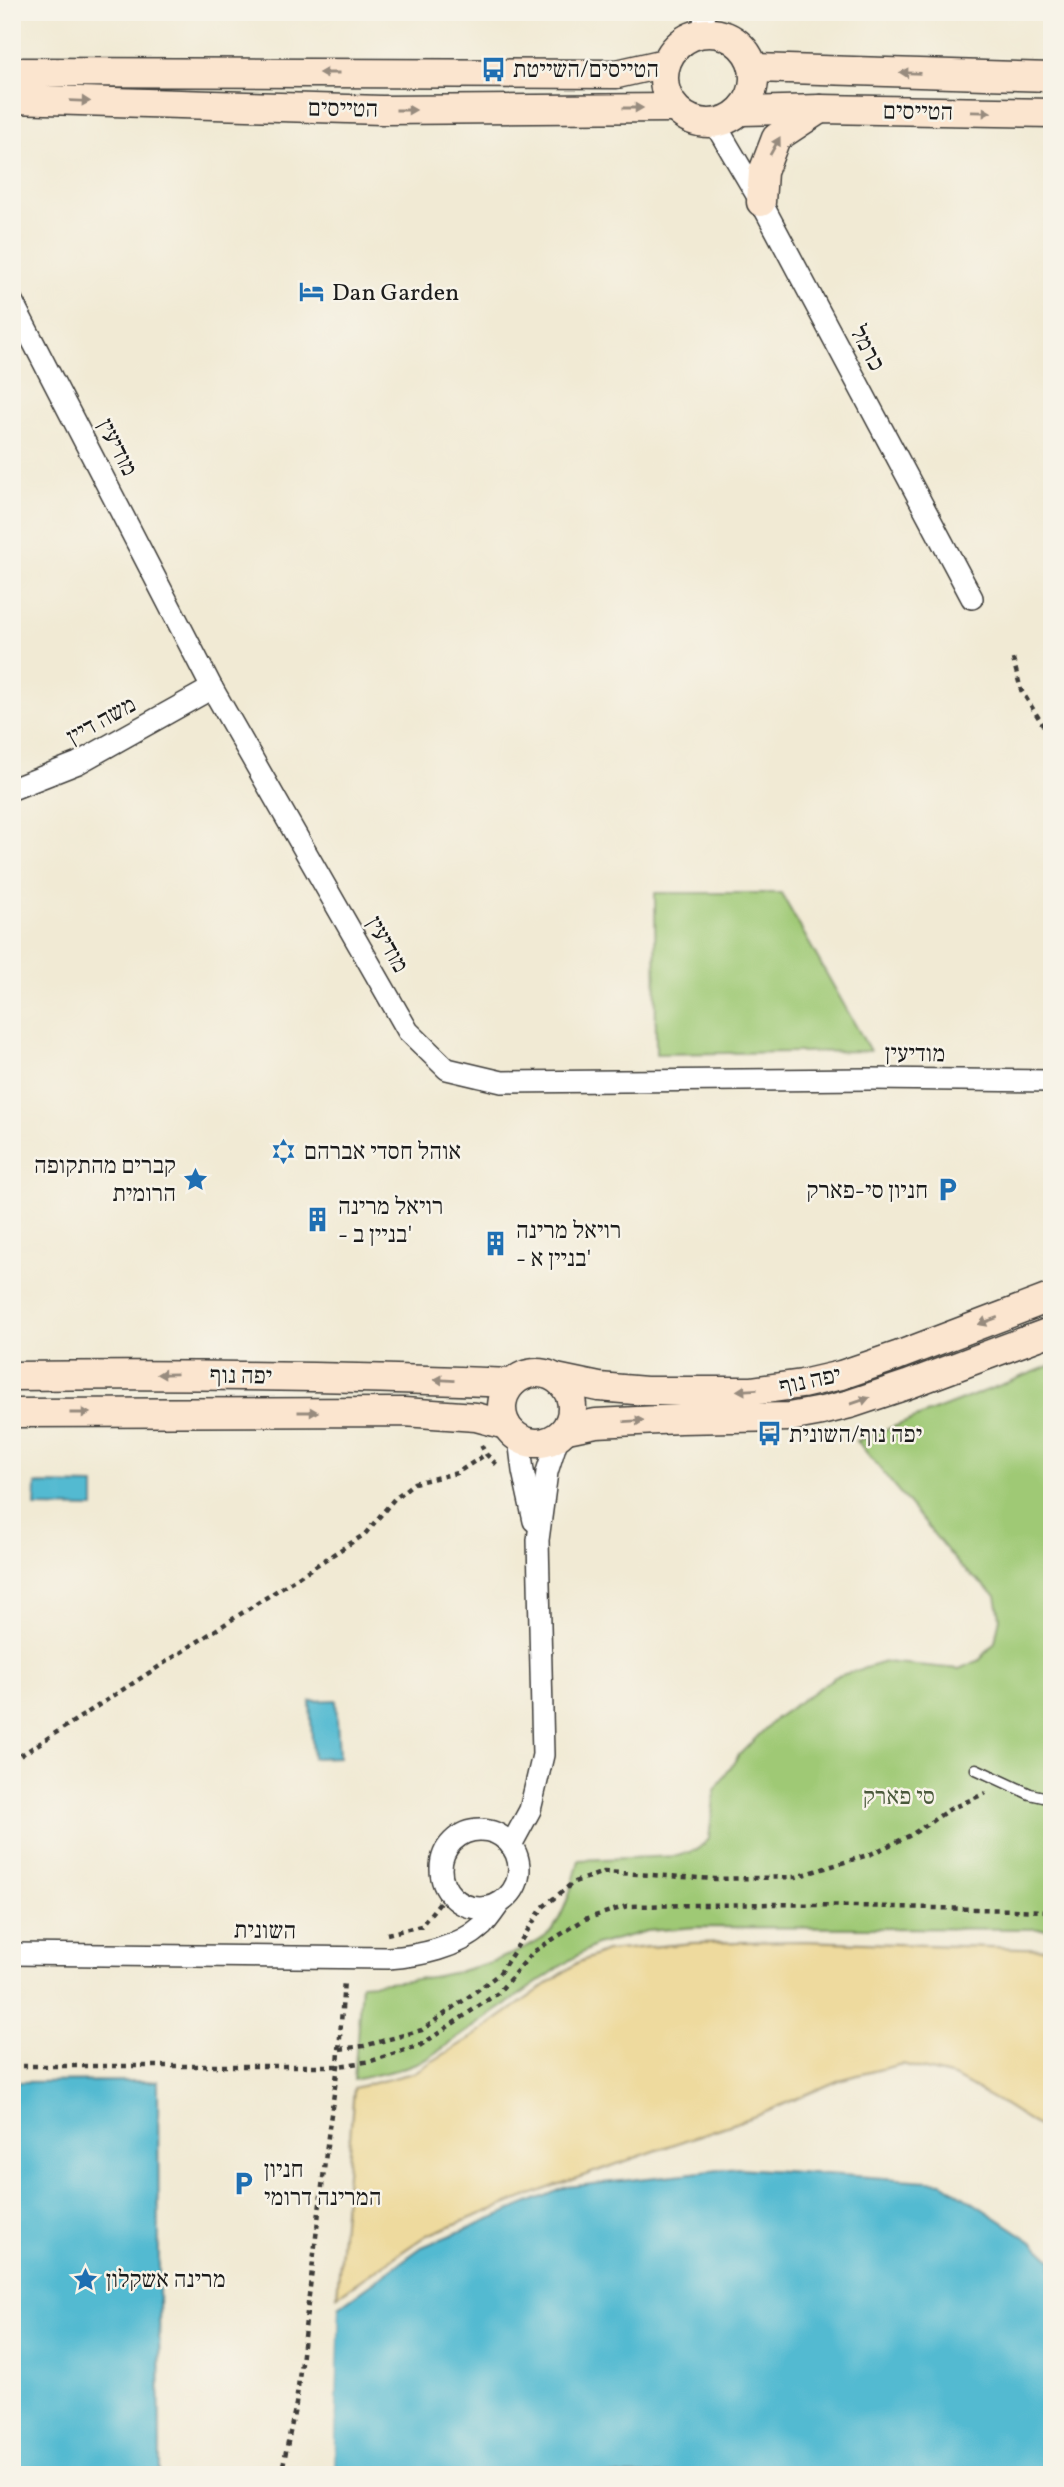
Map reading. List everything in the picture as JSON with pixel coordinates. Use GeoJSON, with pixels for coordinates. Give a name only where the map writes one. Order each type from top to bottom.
{"type":"FeatureCollection","features":[{"type":"Feature","properties":{"kind":"street"},"geometry":{"type":"LineString","coordinates":[[704,22],[732,38],[755,68],[751,98],[742,111],[715,124],[692,121],[682,116],[674,108],[665,89],[665,63],[704,22]]}},
{"type":"Feature","properties":{"kind":"street","name":"הטייסים"},"geometry":{"type":"LineString","coordinates":[[12,72],[617,74],[665,63]]}},
{"type":"Feature","properties":{"kind":"street","name":"הטייסים"},"geometry":{"type":"LineString","coordinates":[[755,68],[1052,78]]}},
{"type":"Feature","properties":{"kind":"street","name":"הטייסים"},"geometry":{"type":"LineString","coordinates":[[12,99],[383,110],[674,108]]}},
{"type":"Feature","properties":{"kind":"street"},"geometry":{"type":"LineString","coordinates":[[761,202],[763,172],[776,138],[820,109]]}},
{"type":"Feature","properties":{"kind":"street","name":"הטייסים"},"geometry":{"type":"LineString","coordinates":[[742,111],[820,109],[1052,113]]}},
{"type":"Feature","properties":{"kind":"street","name":"כרמל"},"geometry":{"type":"LineString","coordinates":[[715,124],[761,202],[972,598]]}},
{"type":"Feature","properties":{"kind":"street","name":"מודיעין"},"geometry":{"type":"LineString","coordinates":[[12,300],[212,688],[408,1031],[447,1069],[502,1082],[856,1079],[1052,1081]]}},
{"type":"Feature","properties":{"kind":"street","name":"משה דיין"},"geometry":{"type":"LineString","coordinates":[[12,789],[78,763],[212,688]]}},
{"type":"Feature","properties":{"kind":"street","name":"יפה נוף"},"geometry":{"type":"LineString","coordinates":[[556,1378],[598,1387],[646,1391],[751,1391],[802,1384],[841,1375],[897,1356],[1052,1297]]}},
{"type":"Feature","properties":{"kind":"street","name":"יפה נוף"},"geometry":{"type":"LineString","coordinates":[[563,1433],[596,1423],[789,1417],[822,1411],[907,1385],[1052,1331]]}},
{"type":"Feature","properties":{"kind":"street"},"geometry":{"type":"LineString","coordinates":[[499,1904],[477,1909],[466,1906],[448,1892],[440,1867],[451,1842],[462,1834],[475,1830],[488,1831],[511,1845],[530,1810],[543,1755],[538,1540],[547,1472],[571,1418],[573,1407],[565,1385],[545,1373],[533,1373],[512,1383],[505,1392],[502,1403],[523,1471],[538,1540]]}},
{"type":"Feature","properties":{"kind":"street","name":"יפה נוף"},"geometry":{"type":"LineString","coordinates":[[12,1376],[223,1374],[512,1383]]}},
{"type":"Feature","properties":{"kind":"street","name":"יפה נוף"},"geometry":{"type":"LineString","coordinates":[[12,1413],[404,1412],[476,1417],[512,1432]]}},
{"type":"Feature","properties":{"kind":"street"},"geometry":{"type":"LineString","coordinates":[[512,1432],[536,1444],[548,1442],[563,1433]]}},
{"type":"Feature","properties":{"kind":"street","name":"השונית"},"geometry":{"type":"LineString","coordinates":[[12,1954],[348,1958],[416,1956],[449,1946],[482,1927],[499,1904],[508,1897],[519,1877],[516,1854],[511,1845]]}},
{"type":"Feature","properties":{"kind":"lane"},"geometry":{"type":"LineString","coordinates":[[976,1769],[1030,1794],[1052,1799]]}},
{"type":"Feature","properties":{"kind":"path"},"geometry":{"type":"LineString","coordinates":[[1013,659],[1021,690],[1052,738]]}},
{"type":"Feature","properties":{"kind":"path"},"geometry":{"type":"LineString","coordinates":[[476,1417],[477,1438],[486,1454],[501,1469],[523,1471]]}},
{"type":"Feature","properties":{"kind":"path"},"geometry":{"type":"LineString","coordinates":[[12,1761],[365,1534],[395,1498],[414,1483],[457,1474],[486,1454]]}},
{"type":"Feature","properties":{"kind":"path"},"geometry":{"type":"LineString","coordinates":[[340,2049],[364,2046],[422,2030],[467,1998],[499,1974],[543,1907],[574,1882],[604,1872],[715,1879],[796,1877],[872,1854],[911,1835],[950,1809],[988,1792]]}},
{"type":"Feature","properties":{"kind":"path"},"geometry":{"type":"LineString","coordinates":[[281,2475],[296,2404],[340,2049],[348,1958],[363,1946],[388,1934],[421,1926],[448,1892]]}},
{"type":"Feature","properties":{"kind":"path"},"geometry":{"type":"LineString","coordinates":[[12,2066],[338,2066],[371,2061],[421,2045],[498,1993],[533,1952],[585,1919],[627,1906],[777,1904],[1052,1911]]}},
{"type":"Feature","properties":{"kind":"green space"},"geometry":{"type":"Polygon","coordinates":[[[655,893],[781,893],[870,1051],[656,1054],[655,893]]]}},
{"type":"Feature","properties":{"kind":"green space","name":"סי פארק"},"geometry":{"type":"Polygon","coordinates":[[[1052,1365],[1052,1929],[698,1927],[647,1931],[596,1945],[570,1960],[427,2059],[397,2070],[354,2080],[361,1984],[457,1972],[494,1961],[539,1941],[548,1935],[561,1916],[579,1860],[677,1856],[697,1850],[709,1839],[715,1790],[739,1755],[776,1718],[835,1677],[885,1662],[959,1669],[980,1660],[995,1642],[1000,1617],[996,1596],[960,1566],[857,1441],[1052,1365]]]}},
{"type":"Feature","properties":{"kind":"sand"},"geometry":{"type":"Polygon","coordinates":[[[801,1941],[1052,1949],[1052,2135],[954,2077],[902,2064],[842,2079],[761,2114],[557,2185],[427,2235],[337,2296],[354,2088],[413,2073],[474,2036],[577,1963],[606,1951],[693,1943],[801,1941]]]}},
{"type":"Feature","properties":{"kind":"water"},"geometry":{"type":"Polygon","coordinates":[[[36,1484],[94,1485],[94,1508],[35,1507],[36,1484]]]}},
{"type":"Feature","properties":{"kind":"water"},"geometry":{"type":"Polygon","coordinates":[[[336,1700],[339,1757],[313,1758],[310,1701],[336,1700]]]}},
{"type":"Feature","properties":{"kind":"water","name":"מרינה אשקלון"},"geometry":{"type":"Polygon","coordinates":[[[158,2081],[160,2475],[12,2475],[12,2082],[158,2081]]]}},
{"type":"Feature","properties":{"kind":"water"},"geometry":{"type":"Polygon","coordinates":[[[738,2168],[942,2182],[1034,2243],[1052,2260],[1052,2475],[334,2475],[339,2307],[422,2247],[567,2187],[738,2168]]]}},
{"type":"Feature","properties":{"kind":"pier"},"geometry":{"type":"Polygon","coordinates":[[[336,2307],[339,2307],[334,2475],[330,2475],[336,2307]]]}},
{"type":"Feature","properties":{"kind":"place","name":"הטייסים/השייטת"},"geometry":{"type":"Point","coordinates":[493,69]}},
{"type":"Feature","properties":{"kind":"place","name":"Dan Garden"},"geometry":{"type":"Point","coordinates":[312,292]}},
{"type":"Feature","properties":{"kind":"place","name":"אוהל חסדי אברהם"},"geometry":{"type":"Point","coordinates":[284,1151]}},
{"type":"Feature","properties":{"kind":"place","name":"קברים מהתקופה הרומית"},"geometry":{"type":"Point","coordinates":[196,1179]}},
{"type":"Feature","properties":{"kind":"place","name":"חניון סי-פארק"},"geometry":{"type":"Point","coordinates":[948,1190]}},
{"type":"Feature","properties":{"kind":"place","name":"רויאל מרינה - בניין ב'"},"geometry":{"type":"Point","coordinates":[318,1220]}},
{"type":"Feature","properties":{"kind":"place","name":"רויאל מרינה - בניין א'"},"geometry":{"type":"Point","coordinates":[496,1244]}},
{"type":"Feature","properties":{"kind":"place","name":"יפה נוף/השונית"},"geometry":{"type":"Point","coordinates":[769,1434]}},
{"type":"Feature","properties":{"kind":"place","name":"חניון המרינה דרומי"},"geometry":{"type":"Point","coordinates":[244,2183]}},
{"type":"Feature","properties":{"kind":"place","name":"מרינה אשקלון"},"geometry":{"type":"Point","coordinates":[86,2279]}}]}
